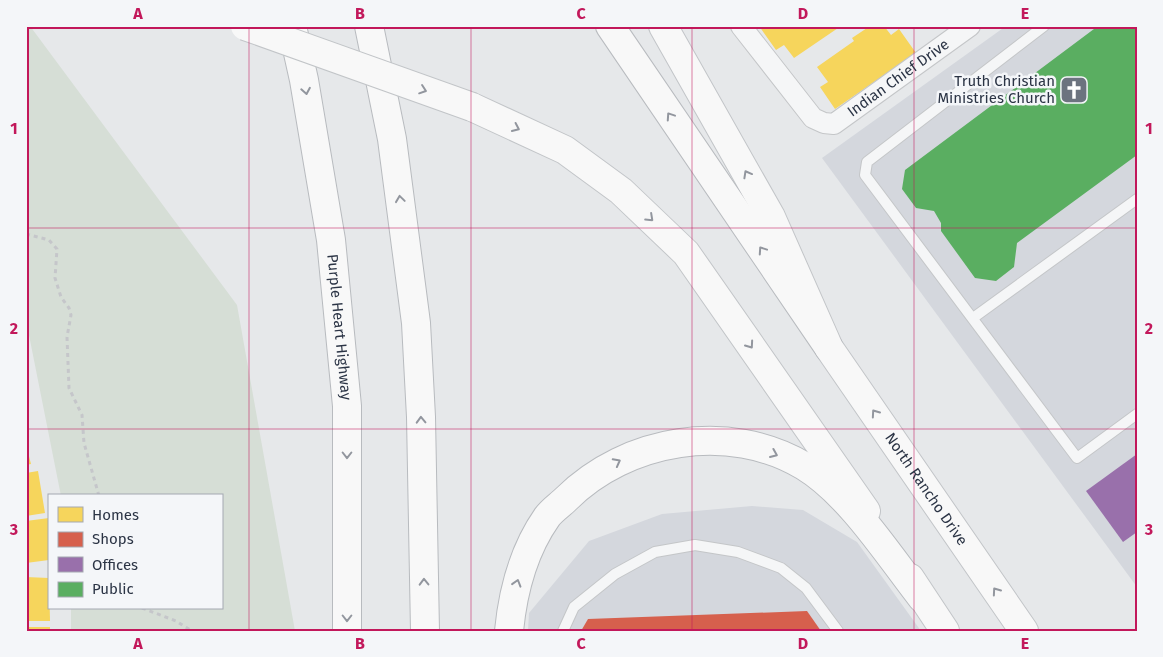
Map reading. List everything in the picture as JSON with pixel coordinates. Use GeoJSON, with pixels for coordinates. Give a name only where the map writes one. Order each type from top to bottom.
{"type":"FeatureCollection","features":[{"type":"Feature","properties":{"kind":"main road"},"geometry":{"type":"LineString","coordinates":[[245,26],[472,108],[565,150],[621,191],[686,253],[898,556],[922,598]]}},
{"type":"Feature","properties":{"kind":"main road","name":"Purple Heart Highway"},"geometry":{"type":"LineString","coordinates":[[292,26],[304,80],[332,240],[346,396],[347,631]]}},
{"type":"Feature","properties":{"kind":"main road"},"geometry":{"type":"LineString","coordinates":[[369,26],[392,139],[416,322],[421,417],[425,631]]}},
{"type":"Feature","properties":{"kind":"main road"},"geometry":{"type":"LineString","coordinates":[[376,55],[377,26]]}},
{"type":"Feature","properties":{"kind":"main road"},"geometry":{"type":"LineString","coordinates":[[610,26],[829,348]]}},
{"type":"Feature","properties":{"kind":"main road"},"geometry":{"type":"LineString","coordinates":[[663,26],[771,217],[829,348]]}},
{"type":"Feature","properties":{"kind":"main road","name":"North Rancho Drive"},"geometry":{"type":"LineString","coordinates":[[829,348],[1024,631]]}},
{"type":"Feature","properties":{"kind":"main road"},"geometry":{"type":"LineString","coordinates":[[509,631],[512,598],[525,557],[548,517],[582,482],[620,459],[662,445],[711,441],[759,447],[804,466],[846,501],[922,598],[945,631]]}},
{"type":"Feature","properties":{"kind":"street","name":"Indian Chief Drive"},"geometry":{"type":"LineString","coordinates":[[743,27],[813,118],[824,124],[834,124],[970,26]]}},
{"type":"Feature","properties":{"kind":"lane"},"geometry":{"type":"LineString","coordinates":[[1044,26],[866,162],[864,175],[1077,458],[1137,414]]}},
{"type":"Feature","properties":{"kind":"lane"},"geometry":{"type":"LineString","coordinates":[[973,318],[1137,199]]}},
{"type":"Feature","properties":{"kind":"lane"},"geometry":{"type":"LineString","coordinates":[[563,631],[574,606],[615,574],[655,552],[695,546],[738,552],[781,568],[806,588],[838,631]]}},
{"type":"Feature","properties":{"kind":"path"},"geometry":{"type":"LineString","coordinates":[[26,234],[50,240],[57,249],[55,278],[61,297],[71,315],[67,337],[69,388],[82,415],[84,443],[99,494]]}},
{"type":"Feature","properties":{"kind":"path"},"geometry":{"type":"LineString","coordinates":[[147,610],[176,621],[192,631]]}},
{"type":"Feature","properties":{"kind":"shaded area"},"geometry":{"type":"Polygon","coordinates":[[[26,26],[30,26],[237,305],[295,631],[71,631],[71,610],[222,610],[222,494],[61,494],[26,320],[26,26]]]}},
{"type":"Feature","properties":{"kind":"shaded area"},"geometry":{"type":"Polygon","coordinates":[[[1006,26],[1137,26],[1137,587],[822,158],[1006,26]]]}},
{"type":"Feature","properties":{"kind":"shaded area"},"geometry":{"type":"Polygon","coordinates":[[[752,506],[803,510],[857,542],[921,631],[528,631],[529,613],[589,541],[662,514],[752,506]]]}},
{"type":"Feature","properties":{"kind":"building: Homes"},"geometry":{"type":"Polygon","coordinates":[[[759,26],[841,26],[794,58],[784,45],[776,50],[759,26]]]}},
{"type":"Feature","properties":{"kind":"building: Homes"},"geometry":{"type":"Polygon","coordinates":[[[870,26],[884,26],[891,35],[899,29],[916,53],[835,109],[820,87],[828,82],[817,67],[854,41],[852,38],[870,26]]]}},
{"type":"Feature","properties":{"kind":"building: Homes"},"geometry":{"type":"Polygon","coordinates":[[[26,445],[31,464],[26,465],[26,445]]]}},
{"type":"Feature","properties":{"kind":"building: Homes"},"geometry":{"type":"Polygon","coordinates":[[[38,471],[45,513],[26,516],[26,473],[38,471]]]}},
{"type":"Feature","properties":{"kind":"building: Homes"},"geometry":{"type":"Polygon","coordinates":[[[48,518],[48,560],[26,563],[26,521],[48,518]]]}},
{"type":"Feature","properties":{"kind":"building: Homes"},"geometry":{"type":"Polygon","coordinates":[[[26,577],[48,578],[50,621],[26,621],[26,577]]]}},
{"type":"Feature","properties":{"kind":"building: Homes"},"geometry":{"type":"Polygon","coordinates":[[[26,627],[50,627],[50,631],[26,631],[26,627]]]}},
{"type":"Feature","properties":{"kind":"building: Shops"},"geometry":{"type":"Polygon","coordinates":[[[807,611],[821,631],[581,631],[588,619],[807,611]]]}},
{"type":"Feature","properties":{"kind":"building: Offices"},"geometry":{"type":"Polygon","coordinates":[[[1137,454],[1137,532],[1123,542],[1086,491],[1137,454]]]}},
{"type":"Feature","properties":{"kind":"building: Public","name":"Truth Christian Ministries Church"},"geometry":{"type":"Polygon","coordinates":[[[1098,26],[1137,26],[1137,155],[1017,243],[1014,267],[996,281],[975,278],[941,231],[941,223],[934,211],[916,208],[902,189],[905,170],[1098,26]]]}},
{"type":"Feature","properties":{"kind":"place","name":"Truth Christian Ministries Church"},"geometry":{"type":"Point","coordinates":[1074,90]}}]}
